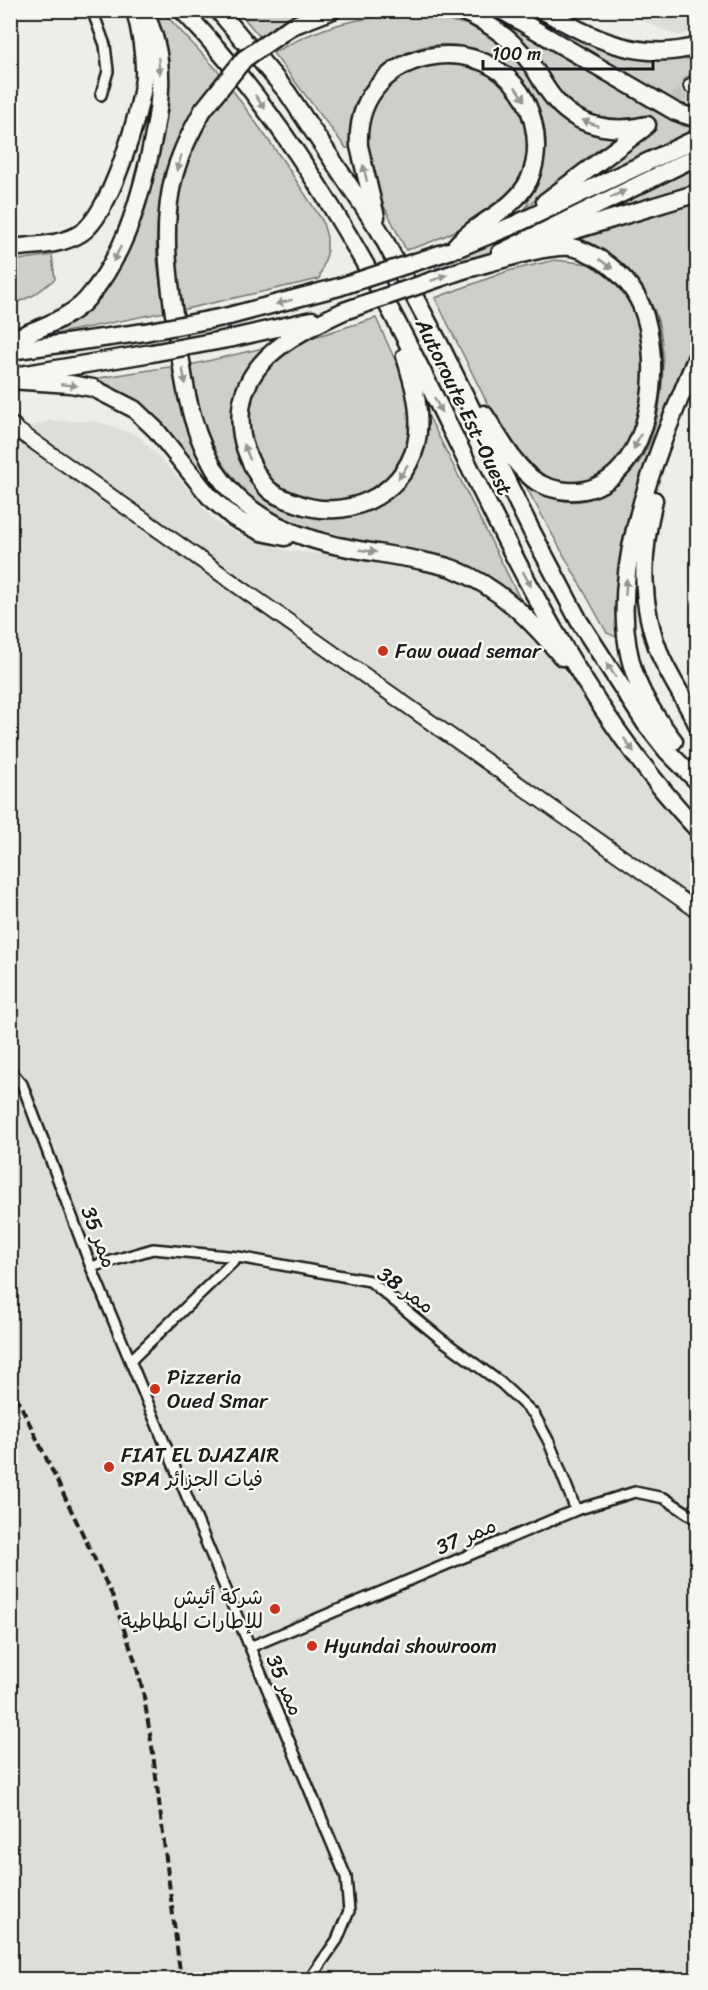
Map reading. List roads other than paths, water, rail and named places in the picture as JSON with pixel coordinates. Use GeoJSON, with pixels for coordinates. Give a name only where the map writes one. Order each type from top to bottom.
{"type":"FeatureCollection","features":[{"type":"Feature","properties":{"kind":"highway"},"geometry":{"type":"LineString","coordinates":[[10,248],[68,240],[84,231],[97,216],[114,182],[132,135],[144,79],[143,42],[135,10]]}},
{"type":"Feature","properties":{"kind":"highway"},"geometry":{"type":"LineString","coordinates":[[10,340],[59,319],[86,301],[113,263],[128,233],[141,190],[161,95],[157,44],[151,24],[143,10]]}},
{"type":"Feature","properties":{"kind":"highway","name":"Autoroute Est-Ouest"},"geometry":{"type":"LineString","coordinates":[[182,10],[247,82],[318,186],[393,315],[500,531],[560,639],[606,713],[648,771],[698,830]]}},
{"type":"Feature","properties":{"kind":"highway","name":"Autoroute Est-Ouest"},"geometry":{"type":"LineString","coordinates":[[218,10],[287,92],[379,230],[440,345],[540,548],[579,621],[645,723],[667,751],[698,783]]}},
{"type":"Feature","properties":{"kind":"highway"},"geometry":{"type":"LineString","coordinates":[[333,10],[292,26],[244,59],[203,110],[180,156],[170,195],[167,254],[171,301],[184,380],[199,438],[210,463],[231,491],[262,519],[292,533],[333,545]]}},
{"type":"Feature","properties":{"kind":"highway"},"geometry":{"type":"LineString","coordinates":[[458,10],[485,23],[515,45],[532,64],[552,96],[560,105],[579,118],[612,129],[647,126],[514,225]]}},
{"type":"Feature","properties":{"kind":"highway"},"geometry":{"type":"LineString","coordinates":[[484,10],[504,13],[676,112],[698,119]]}},
{"type":"Feature","properties":{"kind":"highway"},"geometry":{"type":"LineString","coordinates":[[542,10],[584,33],[626,48],[673,51],[698,46]]}},
{"type":"Feature","properties":{"kind":"highway"},"geometry":{"type":"LineString","coordinates":[[379,230],[359,146],[360,122],[368,100],[374,90],[393,73],[416,60],[442,54],[469,57],[492,66],[517,88],[532,118],[537,148],[531,174],[518,196],[506,209],[467,233],[452,250]]}},
{"type":"Feature","properties":{"kind":"highway"},"geometry":{"type":"LineString","coordinates":[[10,351],[145,332],[229,316],[339,287],[452,250],[514,225],[698,138]]}},
{"type":"Feature","properties":{"kind":"highway"},"geometry":{"type":"LineString","coordinates":[[463,270],[698,156]]}},
{"type":"Feature","properties":{"kind":"highway"},"geometry":{"type":"LineString","coordinates":[[509,249],[698,193]]}},
{"type":"Feature","properties":{"kind":"highway"},"geometry":{"type":"LineString","coordinates":[[10,379],[288,326],[344,311],[463,270],[551,248],[570,247],[598,258],[623,278],[641,306],[651,355],[651,395],[643,428],[636,445],[620,469],[611,478],[597,486],[578,491],[567,491],[557,490],[536,481],[519,465],[502,441],[440,345]]}},
{"type":"Feature","properties":{"kind":"highway"},"geometry":{"type":"LineString","coordinates":[[344,311],[303,330],[260,363],[250,378],[240,408],[243,444],[251,463],[268,489],[284,499],[321,509],[362,504],[381,495],[396,482],[412,456],[419,423],[418,400],[393,315]]}},
{"type":"Feature","properties":{"kind":"highway"},"geometry":{"type":"LineString","coordinates":[[698,354],[677,407],[635,530],[626,582],[625,626],[631,662],[644,696],[698,773]]}},
{"type":"Feature","properties":{"kind":"highway"},"geometry":{"type":"LineString","coordinates":[[10,379],[93,388],[134,409],[156,430],[208,496],[234,518],[261,532],[290,539],[392,554],[454,569],[508,600],[531,621],[606,713]]}},
{"type":"Feature","properties":{"kind":"highway"},"geometry":{"type":"LineString","coordinates":[[677,407],[647,530],[644,590],[658,650],[698,726]]}},
{"type":"Feature","properties":{"kind":"main road"},"geometry":{"type":"LineString","coordinates":[[11,426],[698,911]]}},
{"type":"Feature","properties":{"kind":"street"},"geometry":{"type":"LineString","coordinates":[[92,10],[105,45],[108,71],[101,95]]}},
{"type":"Feature","properties":{"kind":"street","name":"ممر 35"},"geometry":{"type":"LineString","coordinates":[[10,1070],[22,1084],[91,1267],[346,1877],[349,1911],[337,1940],[309,1980]]}},
{"type":"Feature","properties":{"kind":"street","name":"ممر 38"},"geometry":{"type":"LineString","coordinates":[[91,1267],[153,1249],[238,1257],[370,1281],[441,1339],[501,1383],[534,1414],[549,1442],[576,1510]]}},
{"type":"Feature","properties":{"kind":"street"},"geometry":{"type":"LineString","coordinates":[[131,1360],[238,1257]]}},
{"type":"Feature","properties":{"kind":"street","name":"ممر 37"},"geometry":{"type":"LineString","coordinates":[[250,1647],[576,1510],[635,1492],[664,1498],[698,1520]]}},
{"type":"Feature","properties":{"kind":"tunnel"},"geometry":{"type":"LineString","coordinates":[[647,125],[690,86]]}},
{"type":"Feature","properties":{"kind":"railway"},"geometry":{"type":"LineString","coordinates":[[10,1383],[112,1595],[134,1658],[143,1691],[153,1753],[181,1980]]}},
{"type":"Feature","properties":{"kind":"place","name":"Faw ouad semar"},"geometry":{"type":"Point","coordinates":[383,651]}},
{"type":"Feature","properties":{"kind":"place","name":"Pizzeria Oued Smar"},"geometry":{"type":"Point","coordinates":[155,1389]}},
{"type":"Feature","properties":{"kind":"place","name":"FIAT EL DJAZAIR SPA فيات الجزائر"},"geometry":{"type":"Point","coordinates":[109,1467]}},
{"type":"Feature","properties":{"kind":"place","name":"شركة أئيش للإطارات المطاطية"},"geometry":{"type":"Point","coordinates":[275,1609]}},
{"type":"Feature","properties":{"kind":"place","name":"Hyundai showroom"},"geometry":{"type":"Point","coordinates":[312,1646]}}]}
